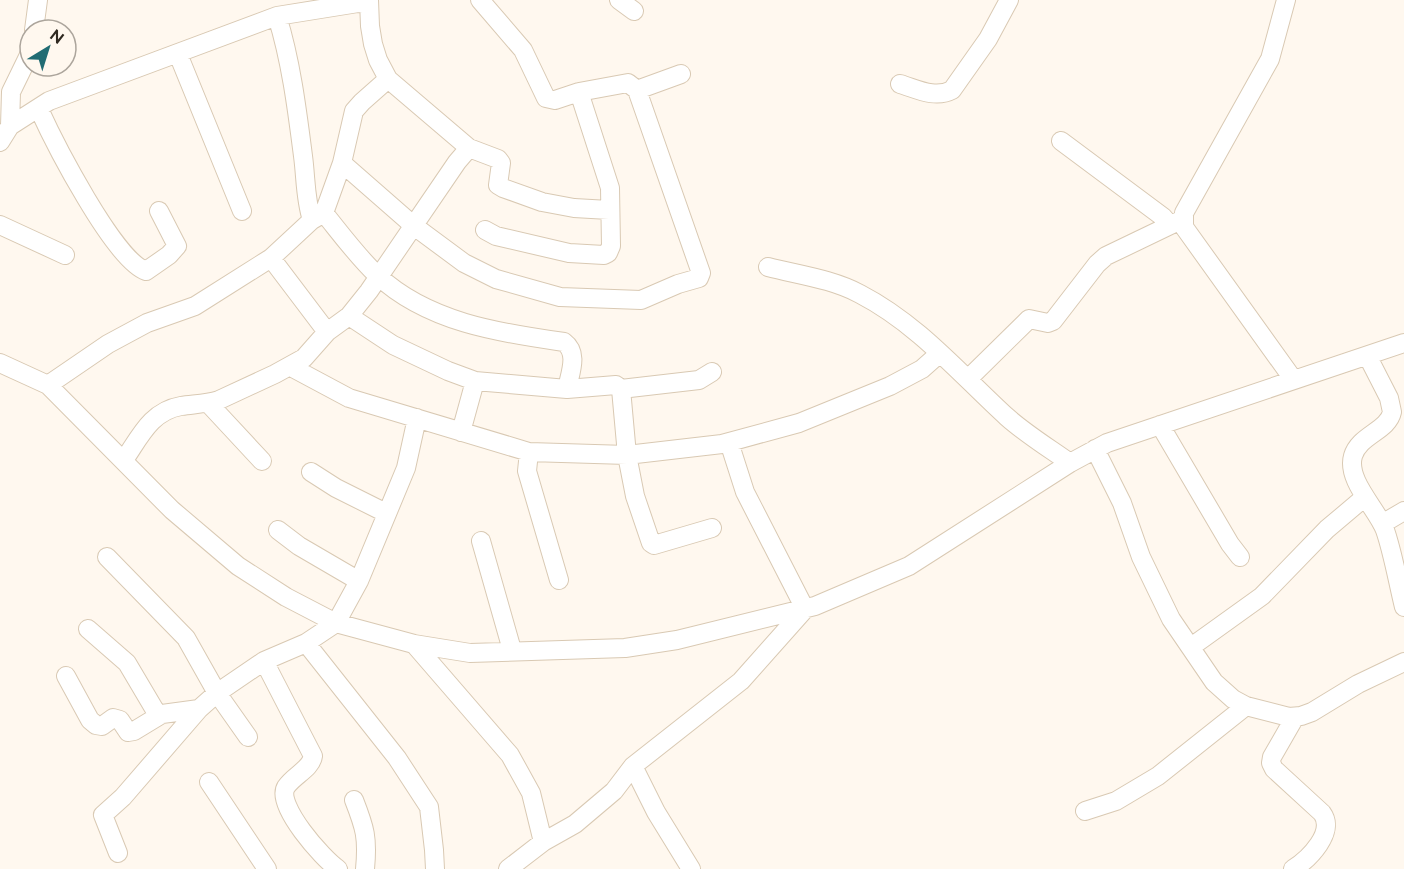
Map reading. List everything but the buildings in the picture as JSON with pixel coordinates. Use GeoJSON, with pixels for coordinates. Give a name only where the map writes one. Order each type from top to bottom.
{"type":"FeatureCollection","features":[{"type":"Feature","properties":{"kind":"street"},"geometry":{"type":"LineString","coordinates":[[36,18],[38,0]]}},
{"type":"Feature","properties":{"kind":"street"},"geometry":{"type":"LineString","coordinates":[[342,163],[414,226],[464,263],[495,279],[560,297],[641,300],[678,284],[699,278],[700,273],[637,90],[628,83],[579,92],[555,100],[546,98],[523,50],[480,0]]}},
{"type":"Feature","properties":{"kind":"street"},"geometry":{"type":"LineString","coordinates":[[619,0],[634,10]]}},
{"type":"Feature","properties":{"kind":"street"},"geometry":{"type":"LineString","coordinates":[[900,84],[936,95],[952,90],[988,39],[1009,0]]}},
{"type":"Feature","properties":{"kind":"street"},"geometry":{"type":"LineString","coordinates":[[968,379],[1029,319],[1053,321],[1096,264],[1106,256],[1176,222],[1184,213],[1270,59],[1286,0]]}},
{"type":"Feature","properties":{"kind":"street"},"geometry":{"type":"LineString","coordinates":[[0,142],[10,126],[50,101],[277,16],[369,2],[373,44],[388,79],[469,148],[498,159],[501,163],[498,185],[542,202],[574,208],[609,210]]}},
{"type":"Feature","properties":{"kind":"street"},"geometry":{"type":"LineString","coordinates":[[277,16],[287,49],[303,158],[306,201],[318,217],[379,277],[408,298],[448,318],[510,334],[564,342],[570,346],[573,353],[567,389]]}},
{"type":"Feature","properties":{"kind":"street"},"geometry":{"type":"LineString","coordinates":[[178,54],[242,211]]}},
{"type":"Feature","properties":{"kind":"street"},"geometry":{"type":"LineString","coordinates":[[637,90],[681,74]]}},
{"type":"Feature","properties":{"kind":"street"},"geometry":{"type":"LineString","coordinates":[[10,126],[11,92],[18,78]]}},
{"type":"Feature","properties":{"kind":"street"},"geometry":{"type":"LineString","coordinates":[[48,385],[108,344],[147,323],[195,306],[271,258],[318,217],[342,163],[354,111],[388,79]]}},
{"type":"Feature","properties":{"kind":"street"},"geometry":{"type":"LineString","coordinates":[[486,230],[496,236],[569,253],[604,255],[608,253],[611,246],[610,188],[579,92]]}},
{"type":"Feature","properties":{"kind":"street"},"geometry":{"type":"LineString","coordinates":[[39,109],[80,188],[115,242],[133,264],[146,270],[169,255],[177,246],[159,211]]}},
{"type":"Feature","properties":{"kind":"street"},"geometry":{"type":"LineString","coordinates":[[1061,141],[1163,217],[1184,227],[1293,379]]}},
{"type":"Feature","properties":{"kind":"street"},"geometry":{"type":"LineString","coordinates":[[124,460],[155,416],[181,406],[209,404],[291,367],[304,358],[327,332],[349,316],[469,148]]}},
{"type":"Feature","properties":{"kind":"street"},"geometry":{"type":"LineString","coordinates":[[0,225],[65,255]]}},
{"type":"Feature","properties":{"kind":"street"},"geometry":{"type":"LineString","coordinates":[[271,258],[327,332]]}},
{"type":"Feature","properties":{"kind":"street"},"geometry":{"type":"LineString","coordinates":[[768,267],[839,285],[858,293],[907,324],[1009,418],[1070,463]]}},
{"type":"Feature","properties":{"kind":"street"},"geometry":{"type":"LineString","coordinates":[[349,316],[393,345],[475,381],[567,389],[616,385],[621,388],[699,380],[712,372]]}},
{"type":"Feature","properties":{"kind":"street"},"geometry":{"type":"LineString","coordinates":[[0,363],[48,385],[172,510],[238,566],[286,597],[336,624],[414,644],[470,653],[626,648],[676,640],[805,609],[909,566],[1095,449],[1293,379],[1368,357],[1404,343]]}},
{"type":"Feature","properties":{"kind":"street"},"geometry":{"type":"LineString","coordinates":[[291,367],[349,398],[529,452],[627,455],[729,442],[799,423],[890,386],[922,369],[940,353]]}},
{"type":"Feature","properties":{"kind":"street"},"geometry":{"type":"LineString","coordinates":[[1368,357],[1389,398],[1392,412],[1386,423],[1364,439],[1353,453],[1352,462],[1358,485],[1382,524],[1404,607]]}},
{"type":"Feature","properties":{"kind":"street"},"geometry":{"type":"LineString","coordinates":[[461,432],[475,381]]}},
{"type":"Feature","properties":{"kind":"street"},"geometry":{"type":"LineString","coordinates":[[621,388],[627,455],[635,496],[651,543],[654,545],[712,528]]}},
{"type":"Feature","properties":{"kind":"street"},"geometry":{"type":"LineString","coordinates":[[209,404],[262,461]]}},
{"type":"Feature","properties":{"kind":"street"},"geometry":{"type":"LineString","coordinates":[[118,853],[103,815],[123,797],[199,710],[217,693],[264,661],[306,643],[336,624],[359,581],[406,468],[417,418]]}},
{"type":"Feature","properties":{"kind":"street"},"geometry":{"type":"LineString","coordinates":[[1160,425],[1230,544],[1240,557]]}},
{"type":"Feature","properties":{"kind":"street"},"geometry":{"type":"LineString","coordinates":[[729,442],[745,492],[805,609]]}},
{"type":"Feature","properties":{"kind":"street"},"geometry":{"type":"LineString","coordinates":[[1095,449],[1122,504],[1141,557],[1172,618],[1214,682],[1233,699],[1246,706],[1294,717],[1312,712],[1358,684],[1404,663]]}},
{"type":"Feature","properties":{"kind":"street"},"geometry":{"type":"LineString","coordinates":[[529,452],[527,471],[560,580]]}},
{"type":"Feature","properties":{"kind":"street"},"geometry":{"type":"LineString","coordinates":[[311,472],[336,488],[386,513]]}},
{"type":"Feature","properties":{"kind":"street"},"geometry":{"type":"LineString","coordinates":[[1191,647],[1262,596],[1328,529],[1365,497]]}},
{"type":"Feature","properties":{"kind":"street"},"geometry":{"type":"LineString","coordinates":[[1382,524],[1404,511]]}},
{"type":"Feature","properties":{"kind":"street"},"geometry":{"type":"LineString","coordinates":[[278,530],[299,546],[359,581]]}},
{"type":"Feature","properties":{"kind":"street"},"geometry":{"type":"LineString","coordinates":[[481,541],[512,651]]}},
{"type":"Feature","properties":{"kind":"street"},"geometry":{"type":"LineString","coordinates":[[107,557],[186,638],[217,693],[248,737]]}},
{"type":"Feature","properties":{"kind":"street"},"geometry":{"type":"LineString","coordinates":[[508,869],[543,843],[575,824],[614,791],[633,766],[741,681],[805,609]]}},
{"type":"Feature","properties":{"kind":"street"},"geometry":{"type":"LineString","coordinates":[[88,629],[127,663],[156,712],[162,714],[199,710]]}},
{"type":"Feature","properties":{"kind":"street"},"geometry":{"type":"LineString","coordinates":[[306,643],[397,758],[429,807],[435,869]]}},
{"type":"Feature","properties":{"kind":"street"},"geometry":{"type":"LineString","coordinates":[[414,644],[510,755],[531,793],[543,843]]}},
{"type":"Feature","properties":{"kind":"street"},"geometry":{"type":"LineString","coordinates":[[264,661],[313,756],[312,763],[286,787],[285,805],[305,834],[339,869]]}},
{"type":"Feature","properties":{"kind":"street"},"geometry":{"type":"LineString","coordinates":[[66,676],[90,720],[96,725],[102,726],[113,718],[120,720],[128,732],[134,731],[162,714]]}},
{"type":"Feature","properties":{"kind":"street"},"geometry":{"type":"LineString","coordinates":[[1085,811],[1116,801],[1158,776],[1246,706]]}},
{"type":"Feature","properties":{"kind":"street"},"geometry":{"type":"LineString","coordinates":[[1293,869],[1315,852],[1327,825],[1322,813],[1274,769],[1271,763],[1294,717]]}},
{"type":"Feature","properties":{"kind":"street"},"geometry":{"type":"LineString","coordinates":[[633,766],[656,812],[691,869]]}},
{"type":"Feature","properties":{"kind":"street"},"geometry":{"type":"LineString","coordinates":[[209,782],[267,869]]}},
{"type":"Feature","properties":{"kind":"street"},"geometry":{"type":"LineString","coordinates":[[354,800],[365,828],[367,850],[365,869]]}}]}
